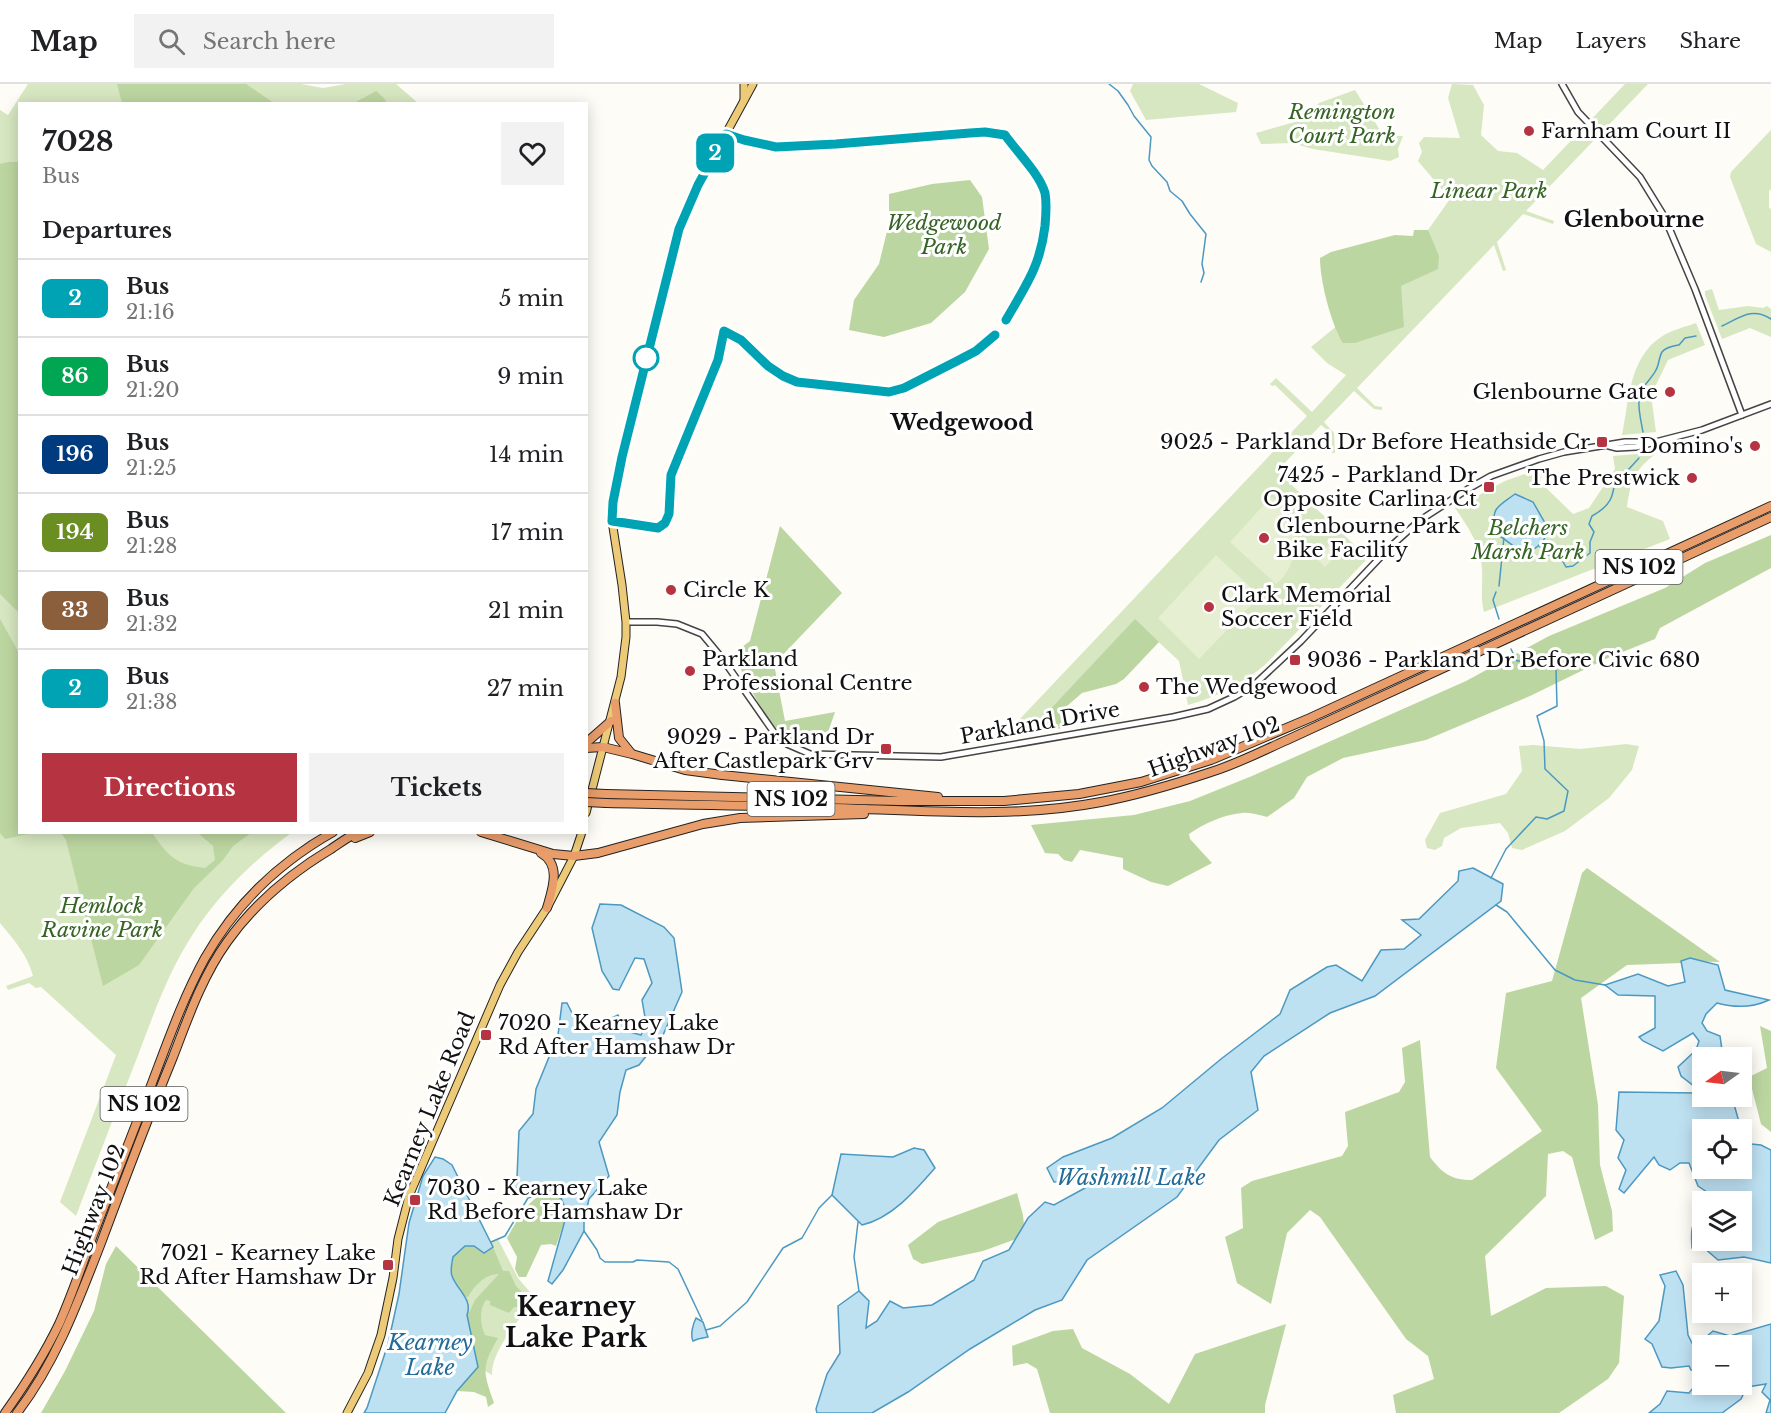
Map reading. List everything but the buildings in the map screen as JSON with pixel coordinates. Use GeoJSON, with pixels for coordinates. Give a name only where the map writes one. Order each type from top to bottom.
{"type":"FeatureCollection","features":[{"type":"Feature","properties":{"kind":"highway","name":"Highway 102"},"geometry":{"type":"LineString","coordinates":[[588,793],[975,801],[1079,794],[1141,782],[1211,760],[1310,718],[1771,506]]}},
{"type":"Feature","properties":{"kind":"highway","name":"Highway 102"},"geometry":{"type":"LineString","coordinates":[[588,802],[1009,813],[1080,805],[1143,792],[1213,772],[1287,740],[1771,517]]}},
{"type":"Feature","properties":{"kind":"highway"},"geometry":{"type":"LineString","coordinates":[[615,703],[619,738],[632,754]]}},
{"type":"Feature","properties":{"kind":"highway"},"geometry":{"type":"LineString","coordinates":[[588,741],[611,721]]}},
{"type":"Feature","properties":{"kind":"highway"},"geometry":{"type":"LineString","coordinates":[[588,748],[603,747],[685,770],[713,774],[975,801]]}},
{"type":"Feature","properties":{"kind":"highway"},"geometry":{"type":"LineString","coordinates":[[487,834],[553,854],[574,856],[598,853],[703,824],[740,818],[935,812]]}},
{"type":"Feature","properties":{"kind":"highway","name":"Highway 102"},"geometry":{"type":"LineString","coordinates":[[5,1413],[38,1362],[58,1324],[155,1074],[185,1000],[206,956],[234,916],[261,886],[305,849],[330,834]]}},
{"type":"Feature","properties":{"kind":"highway","name":"Highway 102"},"geometry":{"type":"LineString","coordinates":[[17,1413],[47,1367],[67,1329],[181,1035],[215,961],[228,941],[258,906],[292,875],[355,834]]}},
{"type":"Feature","properties":{"kind":"highway"},"geometry":{"type":"LineString","coordinates":[[334,847],[365,834]]}},
{"type":"Feature","properties":{"kind":"highway"},"geometry":{"type":"LineString","coordinates":[[532,848],[545,856],[552,864],[554,873],[547,908]]}},
{"type":"Feature","properties":{"kind":"main road"},"geometry":{"type":"LineString","coordinates":[[744,84],[744,103]]}},
{"type":"Feature","properties":{"kind":"main road"},"geometry":{"type":"LineString","coordinates":[[588,805],[621,677],[626,622],[612,521],[613,502],[622,457],[679,229],[698,185],[753,84]]}},
{"type":"Feature","properties":{"kind":"main road","name":"Kearney Lake Road"},"geometry":{"type":"LineString","coordinates":[[347,1413],[368,1373],[381,1335],[402,1220],[409,1196],[500,985],[518,952],[547,908],[574,856],[581,834]]}},
{"type":"Feature","properties":{"kind":"street"},"geometry":{"type":"LineString","coordinates":[[1562,84],[1578,112],[1640,177],[1664,216],[1695,289],[1742,415]]}},
{"type":"Feature","properties":{"kind":"street","name":"Parkland Drive"},"geometry":{"type":"LineString","coordinates":[[626,622],[677,624],[702,634],[722,658],[775,734],[787,744],[810,754],[941,758],[1173,717],[1208,709],[1253,686],[1301,641],[1390,547],[1419,522],[1491,476],[1564,452],[1608,446],[1625,448],[1702,430],[1771,404]]}},
{"type":"Feature","properties":{"kind":"green space","name":"Hemlock Ravine Park"},"geometry":{"type":"Polygon","coordinates":[[[28,84],[301,84],[323,88],[346,84],[396,84],[417,102],[18,102],[18,834],[290,834],[263,855],[225,892],[203,919],[184,949],[155,1010],[76,1216],[60,1202],[116,1055],[41,987],[36,988],[29,983],[8,990],[6,986],[33,976],[24,954],[0,923],[0,110],[8,115],[28,84]]]}},
{"type":"Feature","properties":{"kind":"green space"},"geometry":{"type":"Polygon","coordinates":[[[117,84],[246,84],[273,102],[122,102],[117,84]]]}},
{"type":"Feature","properties":{"kind":"green space"},"geometry":{"type":"Polygon","coordinates":[[[1133,84],[1199,84],[1238,103],[1236,112],[1146,120],[1130,91],[1133,84]]]}},
{"type":"Feature","properties":{"kind":"green space","name":"Linear Park"},"geometry":{"type":"Polygon","coordinates":[[[1452,84],[1473,85],[1484,105],[1481,135],[1498,151],[1517,153],[1543,170],[1625,84],[1648,84],[1526,211],[1554,221],[1553,224],[1523,214],[1497,242],[1506,270],[1503,271],[1494,245],[1357,388],[1375,406],[1382,407],[1382,410],[1374,409],[1354,391],[1324,422],[1334,433],[1335,453],[1332,453],[1332,434],[1321,425],[1277,471],[1368,558],[1266,664],[1229,689],[1188,705],[1179,661],[1135,620],[1026,735],[1000,740],[1307,416],[1275,385],[1270,384],[1276,378],[1312,412],[1346,375],[1327,363],[1311,347],[1392,281],[1450,199],[1418,161],[1422,152],[1419,143],[1424,137],[1460,138],[1448,98],[1452,84]]]}},
{"type":"Feature","properties":{"kind":"green space","name":"Remington Court Park"},"geometry":{"type":"Polygon","coordinates":[[[1355,90],[1383,135],[1403,136],[1398,149],[1399,157],[1390,161],[1313,149],[1292,143],[1261,144],[1256,133],[1302,120],[1319,103],[1355,90]]]}},
{"type":"Feature","properties":{"kind":"green space"},"geometry":{"type":"Polygon","coordinates":[[[376,91],[386,102],[356,102],[376,91]]]}},
{"type":"Feature","properties":{"kind":"green space"},"geometry":{"type":"Polygon","coordinates":[[[1771,130],[1769,207],[1771,210],[1771,252],[1756,244],[1730,177],[1731,172],[1771,130]]]}},
{"type":"Feature","properties":{"kind":"green space"},"geometry":{"type":"Polygon","coordinates":[[[18,162],[18,612],[0,594],[0,164],[18,162]]]}},
{"type":"Feature","properties":{"kind":"green space","name":"Wedgewood Park"},"geometry":{"type":"Polygon","coordinates":[[[970,180],[982,197],[989,249],[965,292],[931,323],[884,337],[849,330],[854,300],[879,264],[889,223],[889,194],[932,184],[970,180]]]}},
{"type":"Feature","properties":{"kind":"green space"},"geometry":{"type":"Polygon","coordinates":[[[1414,230],[1428,230],[1439,256],[1438,269],[1401,286],[1404,327],[1355,343],[1343,343],[1334,325],[1327,302],[1320,258],[1331,252],[1395,235],[1413,236],[1414,230]]]}},
{"type":"Feature","properties":{"kind":"green space"},"geometry":{"type":"Polygon","coordinates":[[[1712,289],[1719,310],[1748,306],[1763,308],[1767,306],[1771,309],[1771,337],[1750,328],[1722,339],[1705,295],[1705,291],[1712,289]]]}},
{"type":"Feature","properties":{"kind":"green space"},"geometry":{"type":"Polygon","coordinates":[[[1696,323],[1705,345],[1668,360],[1651,395],[1656,432],[1622,435],[1632,381],[1642,356],[1661,337],[1696,323]]]}},
{"type":"Feature","properties":{"kind":"green space","name":"Belchers Marsh Park"},"geometry":{"type":"Polygon","coordinates":[[[1660,450],[1636,474],[1630,488],[1627,507],[1663,521],[1670,539],[1484,612],[1479,552],[1469,529],[1455,508],[1505,481],[1544,467],[1540,482],[1573,514],[1589,508],[1615,469],[1613,456],[1660,450]]]}},
{"type":"Feature","properties":{"kind":"green space","name":"Glenbourne Park Bike Facility"},"geometry":{"type":"Polygon","coordinates":[[[1271,497],[1287,515],[1294,539],[1291,564],[1276,584],[1230,542],[1271,497]]]}},
{"type":"Feature","properties":{"kind":"green space"},"geometry":{"type":"Polygon","coordinates":[[[780,526],[842,593],[774,664],[785,721],[835,712],[824,744],[792,740],[771,726],[745,679],[734,653],[750,641],[780,526]]]}},
{"type":"Feature","properties":{"kind":"green space"},"geometry":{"type":"Polygon","coordinates":[[[1771,535],[1771,568],[1660,628],[1655,639],[1426,740],[1343,758],[1307,777],[1294,798],[1267,817],[1242,813],[1201,826],[1189,834],[1190,839],[1212,863],[1168,886],[1151,882],[1123,869],[1123,858],[1080,850],[1072,862],[1064,860],[1058,854],[1045,853],[1031,825],[1134,815],[1190,801],[1466,681],[1549,636],[1665,588],[1705,563],[1771,535]]]}},
{"type":"Feature","properties":{"kind":"green space"},"geometry":{"type":"Polygon","coordinates":[[[1331,543],[1340,551],[1325,567],[1316,558],[1331,543]]]}},
{"type":"Feature","properties":{"kind":"green space","name":"Clark Memorial Soccer Field"},"geometry":{"type":"Polygon","coordinates":[[[1216,555],[1260,596],[1199,659],[1158,618],[1216,555]]]}},
{"type":"Feature","properties":{"kind":"green space"},"geometry":{"type":"Polygon","coordinates":[[[0,619],[18,651],[18,834],[28,834],[5,839],[0,833],[0,619]]]}},
{"type":"Feature","properties":{"kind":"green space"},"geometry":{"type":"Polygon","coordinates":[[[1135,619],[1159,642],[1124,679],[1116,684],[1082,693],[1067,706],[1067,727],[1026,735],[1135,619]]]}},
{"type":"Feature","properties":{"kind":"green space"},"geometry":{"type":"Polygon","coordinates":[[[1626,744],[1639,746],[1632,770],[1609,798],[1565,831],[1522,850],[1512,848],[1508,833],[1500,823],[1461,828],[1444,838],[1442,846],[1435,850],[1427,848],[1425,840],[1440,813],[1506,794],[1522,771],[1519,746],[1580,749],[1626,744]]]}},
{"type":"Feature","properties":{"kind":"green space"},"geometry":{"type":"Polygon","coordinates":[[[62,834],[153,834],[173,858],[195,867],[205,868],[215,860],[213,846],[199,834],[250,834],[233,846],[223,860],[194,888],[139,965],[103,986],[66,840],[62,834]]]}},
{"type":"Feature","properties":{"kind":"green space"},"geometry":{"type":"Polygon","coordinates":[[[1587,868],[1720,962],[1682,961],[1682,963],[1627,965],[1581,998],[1598,1105],[1600,1165],[1612,1211],[1613,1231],[1595,1240],[1572,1157],[1563,1151],[1548,1154],[1546,1196],[1485,1256],[1491,1316],[1546,1288],[1606,1286],[1624,1296],[1619,1363],[1608,1379],[1559,1413],[1396,1413],[1393,1395],[1434,1379],[1428,1356],[1406,1339],[1320,1217],[1310,1210],[1287,1233],[1271,1304],[1237,1283],[1225,1237],[1243,1228],[1241,1188],[1252,1181],[1342,1156],[1348,1146],[1345,1112],[1399,1092],[1405,1082],[1402,1048],[1420,1040],[1430,1157],[1443,1171],[1458,1179],[1472,1180],[1542,1131],[1496,1068],[1506,993],[1552,981],[1582,873],[1587,868]]]}},
{"type":"Feature","properties":{"kind":"green space"},"geometry":{"type":"Polygon","coordinates":[[[1760,1026],[1771,1031],[1771,1132],[1761,1124],[1752,1089],[1752,1076],[1767,1068],[1760,1026]]]}},
{"type":"Feature","properties":{"kind":"green space"},"geometry":{"type":"Polygon","coordinates":[[[1017,1193],[1024,1225],[1016,1239],[983,1251],[922,1264],[913,1259],[908,1245],[938,1222],[1017,1193]]]}},
{"type":"Feature","properties":{"kind":"green space"},"geometry":{"type":"Polygon","coordinates":[[[545,1194],[561,1198],[567,1213],[556,1246],[541,1245],[526,1277],[519,1277],[515,1269],[517,1257],[507,1238],[533,1200],[545,1194]]]}},
{"type":"Feature","properties":{"kind":"green space"},"geometry":{"type":"Polygon","coordinates":[[[498,1239],[518,1278],[535,1298],[501,1345],[493,1365],[492,1375],[478,1367],[467,1315],[468,1304],[451,1274],[493,1247],[491,1242],[498,1239]]]}},
{"type":"Feature","properties":{"kind":"green space"},"geometry":{"type":"Polygon","coordinates":[[[116,1246],[286,1413],[41,1413],[65,1371],[94,1311],[106,1264],[116,1246]]]}},
{"type":"Feature","properties":{"kind":"green space"},"geometry":{"type":"Polygon","coordinates":[[[465,1246],[474,1246],[484,1253],[493,1247],[503,1271],[509,1271],[516,1286],[526,1296],[521,1307],[514,1307],[509,1313],[490,1305],[490,1301],[486,1300],[482,1308],[481,1322],[485,1335],[498,1338],[486,1363],[486,1376],[494,1403],[488,1407],[486,1397],[474,1392],[457,1391],[478,1367],[467,1315],[475,1300],[499,1274],[485,1278],[477,1284],[468,1297],[464,1296],[451,1274],[453,1256],[465,1246]]]}},
{"type":"Feature","properties":{"kind":"green space"},"geometry":{"type":"Polygon","coordinates":[[[1286,1324],[1265,1405],[1265,1413],[1050,1413],[1037,1369],[1027,1363],[1013,1366],[1012,1346],[1053,1331],[1073,1329],[1082,1348],[1130,1374],[1169,1404],[1195,1354],[1286,1324]]]}},
{"type":"Feature","properties":{"kind":"water"},"geometry":{"type":"Polygon","coordinates":[[[1515,494],[1533,502],[1549,530],[1542,543],[1526,555],[1493,531],[1497,508],[1515,494]]]}},
{"type":"Feature","properties":{"kind":"water","name":"Washmill Lake"},"geometry":{"type":"Polygon","coordinates":[[[1473,868],[1503,884],[1501,901],[1375,996],[1330,1013],[1264,1056],[1251,1072],[1258,1110],[1219,1140],[1177,1197],[1087,1260],[1062,1300],[1035,1310],[872,1413],[817,1413],[816,1409],[827,1374],[840,1353],[838,1306],[859,1291],[869,1301],[866,1328],[877,1321],[890,1301],[903,1308],[932,1305],[974,1280],[983,1261],[1009,1250],[1028,1218],[1045,1202],[1054,1205],[1085,1188],[1084,1179],[1054,1182],[1047,1168],[1063,1157],[1112,1138],[1162,1108],[1280,1014],[1290,990],[1327,967],[1336,965],[1362,981],[1381,950],[1404,949],[1421,935],[1402,920],[1419,919],[1458,881],[1459,871],[1473,868]]]}},
{"type":"Feature","properties":{"kind":"water"},"geometry":{"type":"Polygon","coordinates":[[[600,904],[621,905],[664,927],[674,938],[682,992],[663,1035],[639,1065],[626,1070],[617,1115],[599,1142],[609,1176],[589,1199],[584,1231],[563,1270],[552,1284],[548,1281],[567,1213],[561,1198],[545,1194],[528,1198],[523,1188],[510,1188],[517,1177],[519,1131],[533,1114],[536,1089],[558,1035],[562,1003],[567,1003],[578,1025],[586,1030],[618,1015],[627,1031],[641,1035],[646,1023],[642,1000],[652,983],[644,959],[635,958],[619,990],[613,989],[602,971],[592,928],[600,904]]]}},
{"type":"Feature","properties":{"kind":"water"},"geometry":{"type":"Polygon","coordinates":[[[1690,958],[1718,965],[1725,990],[1769,1000],[1756,1005],[1743,1006],[1717,1003],[1706,1014],[1702,1023],[1707,1031],[1720,1036],[1722,1047],[1697,1047],[1699,1041],[1693,1033],[1663,1051],[1639,1037],[1655,1028],[1655,996],[1618,995],[1605,985],[1638,974],[1668,986],[1685,982],[1681,961],[1690,958]]]}},
{"type":"Feature","properties":{"kind":"water"},"geometry":{"type":"Polygon","coordinates":[[[1692,1054],[1692,1085],[1681,1076],[1678,1067],[1692,1054]]]}},
{"type":"Feature","properties":{"kind":"water"},"geometry":{"type":"Polygon","coordinates":[[[1619,1092],[1692,1093],[1692,1107],[1735,1107],[1738,1119],[1692,1119],[1692,1171],[1689,1163],[1680,1163],[1670,1170],[1659,1165],[1654,1157],[1624,1193],[1619,1189],[1626,1170],[1618,1158],[1624,1140],[1616,1130],[1619,1092]]]}},
{"type":"Feature","properties":{"kind":"water"},"geometry":{"type":"Polygon","coordinates":[[[1752,1144],[1771,1150],[1771,1263],[1744,1257],[1718,1260],[1708,1251],[1752,1251],[1752,1191],[1706,1191],[1698,1186],[1695,1179],[1752,1179],[1752,1144]]]}},
{"type":"Feature","properties":{"kind":"water"},"geometry":{"type":"Polygon","coordinates":[[[914,1148],[924,1150],[935,1168],[902,1202],[883,1216],[862,1225],[832,1195],[841,1154],[893,1157],[914,1148]]]}},
{"type":"Feature","properties":{"kind":"water","name":"Kearney Lake"},"geometry":{"type":"Polygon","coordinates":[[[435,1157],[452,1165],[493,1247],[484,1253],[474,1246],[465,1246],[453,1257],[451,1266],[454,1281],[468,1304],[467,1315],[478,1367],[457,1391],[445,1413],[364,1413],[388,1344],[399,1294],[409,1223],[423,1176],[435,1157]]]}},
{"type":"Feature","properties":{"kind":"water"},"geometry":{"type":"Polygon","coordinates":[[[1676,1271],[1683,1285],[1688,1335],[1692,1343],[1692,1370],[1689,1366],[1662,1367],[1652,1344],[1645,1339],[1659,1321],[1665,1286],[1660,1275],[1676,1271]]]}},
{"type":"Feature","properties":{"kind":"water"},"geometry":{"type":"Polygon","coordinates":[[[696,1318],[703,1322],[708,1337],[693,1341],[692,1330],[696,1318]]]}},
{"type":"Feature","properties":{"kind":"water"},"geometry":{"type":"Polygon","coordinates":[[[1771,1324],[1771,1413],[1766,1413],[1770,1400],[1762,1392],[1766,1384],[1752,1386],[1752,1335],[1733,1335],[1771,1324]]]}},
{"type":"Feature","properties":{"kind":"water"},"geometry":{"type":"Polygon","coordinates":[[[1713,1331],[1727,1335],[1708,1335],[1713,1331]]]}},
{"type":"Feature","properties":{"kind":"water"},"geometry":{"type":"Polygon","coordinates":[[[1692,1389],[1692,1395],[1743,1395],[1722,1413],[1649,1413],[1660,1404],[1667,1391],[1689,1393],[1692,1389]]]}},
{"type":"Feature","properties":{"kind":"waterway"},"geometry":{"type":"LineString","coordinates":[[1109,84],[1118,91],[1151,137],[1149,160],[1152,166],[1206,234],[1202,264],[1204,273],[1201,282]]}},
{"type":"Feature","properties":{"kind":"waterway"},"geometry":{"type":"LineString","coordinates":[[1722,326],[1752,314],[1764,315],[1771,319]]}},
{"type":"Feature","properties":{"kind":"waterway"},"geometry":{"type":"LineString","coordinates":[[1643,432],[1639,399],[1643,387],[1656,370],[1662,352],[1679,345],[1685,338],[1696,336]]}},
{"type":"Feature","properties":{"kind":"waterway"},"geometry":{"type":"LineString","coordinates":[[1539,545],[1544,553],[1562,560],[1566,567],[1573,566],[1590,553],[1590,542],[1594,532],[1589,524],[1592,516],[1608,504],[1616,475],[1629,469],[1639,458]]}},
{"type":"Feature","properties":{"kind":"waterway"},"geometry":{"type":"LineString","coordinates":[[1499,586],[1504,537]]}},
{"type":"Feature","properties":{"kind":"waterway"},"geometry":{"type":"LineString","coordinates":[[1496,592],[1493,600],[1499,619]]}},
{"type":"Feature","properties":{"kind":"waterway"},"geometry":{"type":"LineString","coordinates":[[1491,878],[1506,849],[1536,817],[1547,819],[1564,811],[1568,791],[1545,769],[1544,741],[1537,716],[1557,706],[1556,669],[1548,660],[1517,661],[1511,649]]}},
{"type":"Feature","properties":{"kind":"waterway"},"geometry":{"type":"LineString","coordinates":[[1496,905],[1507,912],[1555,970],[1575,980],[1605,985]]}},
{"type":"Feature","properties":{"kind":"waterway"},"geometry":{"type":"LineString","coordinates":[[706,1330],[720,1326],[747,1302],[783,1248],[802,1238],[819,1208],[832,1195]]}},
{"type":"Feature","properties":{"kind":"waterway"},"geometry":{"type":"LineString","coordinates":[[491,1242],[505,1236],[528,1198]]}},
{"type":"Feature","properties":{"kind":"waterway"},"geometry":{"type":"LineString","coordinates":[[858,1222],[854,1257],[859,1291]]}},
{"type":"Feature","properties":{"kind":"waterway"},"geometry":{"type":"LineString","coordinates":[[584,1231],[600,1258],[605,1262],[637,1260],[669,1262],[678,1269],[702,1320]]}},
{"type":"Feature","properties":{"kind":"bus line","name":"2"},"geometry":{"type":"LineString","coordinates":[[995,335],[976,351],[904,388],[889,392],[797,382],[768,366],[741,340],[724,331],[718,360],[671,475],[669,514],[665,523],[658,528],[612,521],[613,502],[622,457],[679,229],[698,185],[726,134],[776,147],[985,132],[1005,135],[1037,178],[1044,193],[1046,209],[1040,257],[1033,274],[1006,320]]}},
{"type":"Feature","properties":{"kind":"place","name":"Farnham Court II"},"geometry":{"type":"Point","coordinates":[1529,131]}},
{"type":"Feature","properties":{"kind":"place","name":"Glenbourne Gate"},"geometry":{"type":"Point","coordinates":[1670,392]}},
{"type":"Feature","properties":{"kind":"place","name":"9025 - Parkland Dr Before Heathside Cr"},"geometry":{"type":"Point","coordinates":[1602,442]}},
{"type":"Feature","properties":{"kind":"place","name":"Domino's"},"geometry":{"type":"Point","coordinates":[1755,446]}},
{"type":"Feature","properties":{"kind":"place","name":"The Prestwick"},"geometry":{"type":"Point","coordinates":[1692,478]}},
{"type":"Feature","properties":{"kind":"place","name":"7425 - Parkland Dr Opposite Carlina Ct"},"geometry":{"type":"Point","coordinates":[1489,487]}},
{"type":"Feature","properties":{"kind":"place","name":"Glenbourne Park Bike Facility"},"geometry":{"type":"Point","coordinates":[1264,538]}},
{"type":"Feature","properties":{"kind":"place","name":"Circle K"},"geometry":{"type":"Point","coordinates":[671,590]}},
{"type":"Feature","properties":{"kind":"place","name":"Clark Memorial Soccer Field"},"geometry":{"type":"Point","coordinates":[1209,607]}},
{"type":"Feature","properties":{"kind":"place","name":"9036 - Parkland Dr Before Civic 680"},"geometry":{"type":"Point","coordinates":[1295,660]}},
{"type":"Feature","properties":{"kind":"place","name":"Parkland Professional Centre"},"geometry":{"type":"Point","coordinates":[690,671]}},
{"type":"Feature","properties":{"kind":"place","name":"The Wedgewood"},"geometry":{"type":"Point","coordinates":[1144,687]}},
{"type":"Feature","properties":{"kind":"place","name":"9029 - Parkland Dr After Castlepark Grv"},"geometry":{"type":"Point","coordinates":[886,749]}},
{"type":"Feature","properties":{"kind":"place","name":"7020 - Kearney Lake Rd After Hamshaw Dr"},"geometry":{"type":"Point","coordinates":[486,1035]}},
{"type":"Feature","properties":{"kind":"place","name":"7030 - Kearney Lake Rd Before Hamshaw Dr"},"geometry":{"type":"Point","coordinates":[415,1200]}},
{"type":"Feature","properties":{"kind":"place","name":"7021 - Kearney Lake Rd After Hamshaw Dr"},"geometry":{"type":"Point","coordinates":[388,1265]}},
{"type":"Feature","properties":{"kind":"district","name":"Glenbourne"},"geometry":{"type":"Point","coordinates":[1634,219]}},
{"type":"Feature","properties":{"kind":"district","name":"Wedgewood"},"geometry":{"type":"Point","coordinates":[962,422]}},
{"type":"Feature","properties":{"kind":"district","name":"Kearney Lake Park"},"geometry":{"type":"Point","coordinates":[576,1322]}}]}
